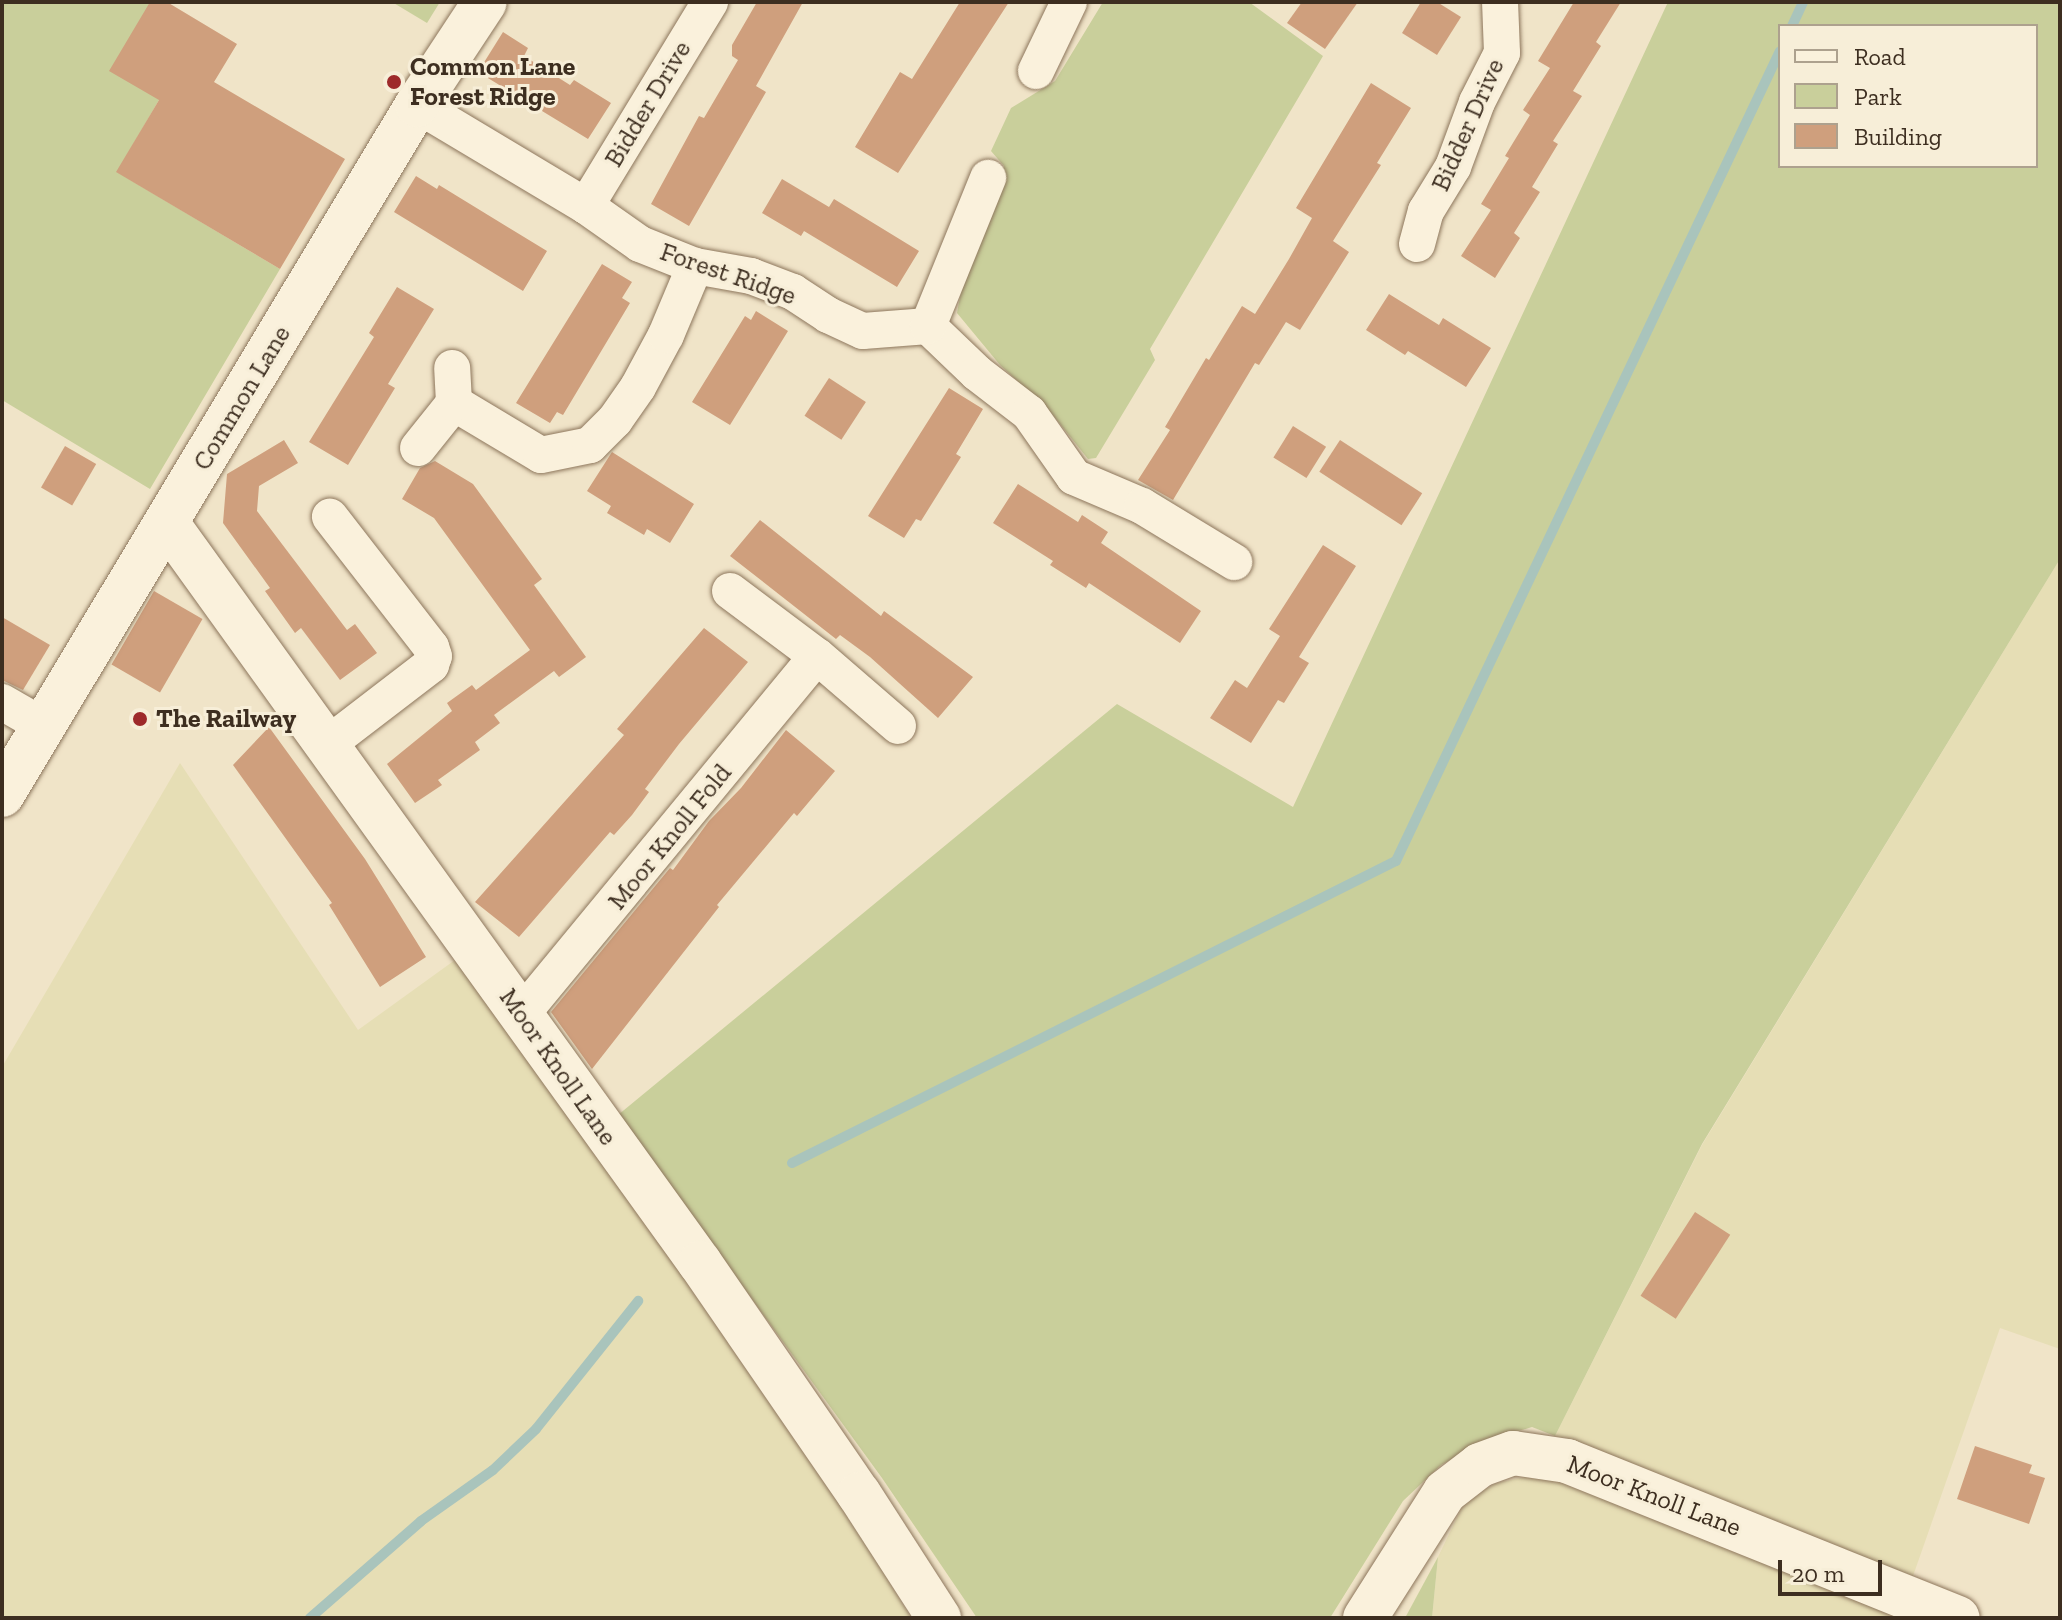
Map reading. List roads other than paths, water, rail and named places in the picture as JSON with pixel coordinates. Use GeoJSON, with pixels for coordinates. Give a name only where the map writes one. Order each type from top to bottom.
{"type":"FeatureCollection","features":[{"type":"Feature","properties":{"kind":"street","name":"Common Lane"},"geometry":{"type":"LineString","coordinates":[[2,795],[417,105],[485,2]]}},
{"type":"Feature","properties":{"kind":"street","name":"Bidder Drive"},"geometry":{"type":"LineString","coordinates":[[586,206],[710,2]]}},
{"type":"Feature","properties":{"kind":"street"},"geometry":{"type":"LineString","coordinates":[[1036,71],[1069,2]]}},
{"type":"Feature","properties":{"kind":"street","name":"Bidder Drive"},"geometry":{"type":"LineString","coordinates":[[1417,244],[1426,211],[1453,167],[1477,102],[1502,53],[1500,2]]}},
{"type":"Feature","properties":{"kind":"street","name":"Forest Ridge"},"geometry":{"type":"LineString","coordinates":[[417,105],[586,206],[640,244],[695,266],[751,276],[793,292],[863,331],[928,326]]}},
{"type":"Feature","properties":{"kind":"street"},"geometry":{"type":"LineString","coordinates":[[988,178],[928,326],[977,373],[1029,413],[1074,477],[1142,506],[1234,562]]}},
{"type":"Feature","properties":{"kind":"street"},"geometry":{"type":"LineString","coordinates":[[418,448],[453,386],[541,455],[590,445],[615,420],[638,387],[666,335],[695,266]]}},
{"type":"Feature","properties":{"kind":"street"},"geometry":{"type":"LineString","coordinates":[[328,744],[431,665],[434,656],[431,647],[330,517]]}},
{"type":"Feature","properties":{"kind":"street","name":"Moor Knoll Lane"},"geometry":{"type":"LineString","coordinates":[[167,523],[700,1263],[859,1494],[939,1618]]}},
{"type":"Feature","properties":{"kind":"street"},"geometry":{"type":"LineString","coordinates":[[730,591],[817,656],[898,726]]}},
{"type":"Feature","properties":{"kind":"street","name":"Moor Knoll Fold"},"geometry":{"type":"LineString","coordinates":[[521,1015],[817,656]]}},
{"type":"Feature","properties":{"kind":"street"},"geometry":{"type":"LineString","coordinates":[[2,702],[42,725]]}},
{"type":"Feature","properties":{"kind":"street","name":"Moor Knoll Lane"},"geometry":{"type":"LineString","coordinates":[[1365,1618],[1445,1492],[1480,1465],[1513,1453],[1567,1461],[1958,1618]]}},
{"type":"Feature","properties":{"kind":"waterway"},"geometry":{"type":"LineString","coordinates":[[1793,24],[1803,2]]}},
{"type":"Feature","properties":{"kind":"waterway"},"geometry":{"type":"LineString","coordinates":[[792,1163],[1396,861],[1778,55]]}},
{"type":"Feature","properties":{"kind":"waterway"},"geometry":{"type":"LineString","coordinates":[[310,1618],[421,1521],[493,1470],[536,1429],[638,1301]]}},
{"type":"Feature","properties":{"kind":"place","name":"Common Lane Forest Ridge"},"geometry":{"type":"Point","coordinates":[394,82]}},
{"type":"Feature","properties":{"kind":"place","name":"The Railway"},"geometry":{"type":"Point","coordinates":[140,719]}}]}
